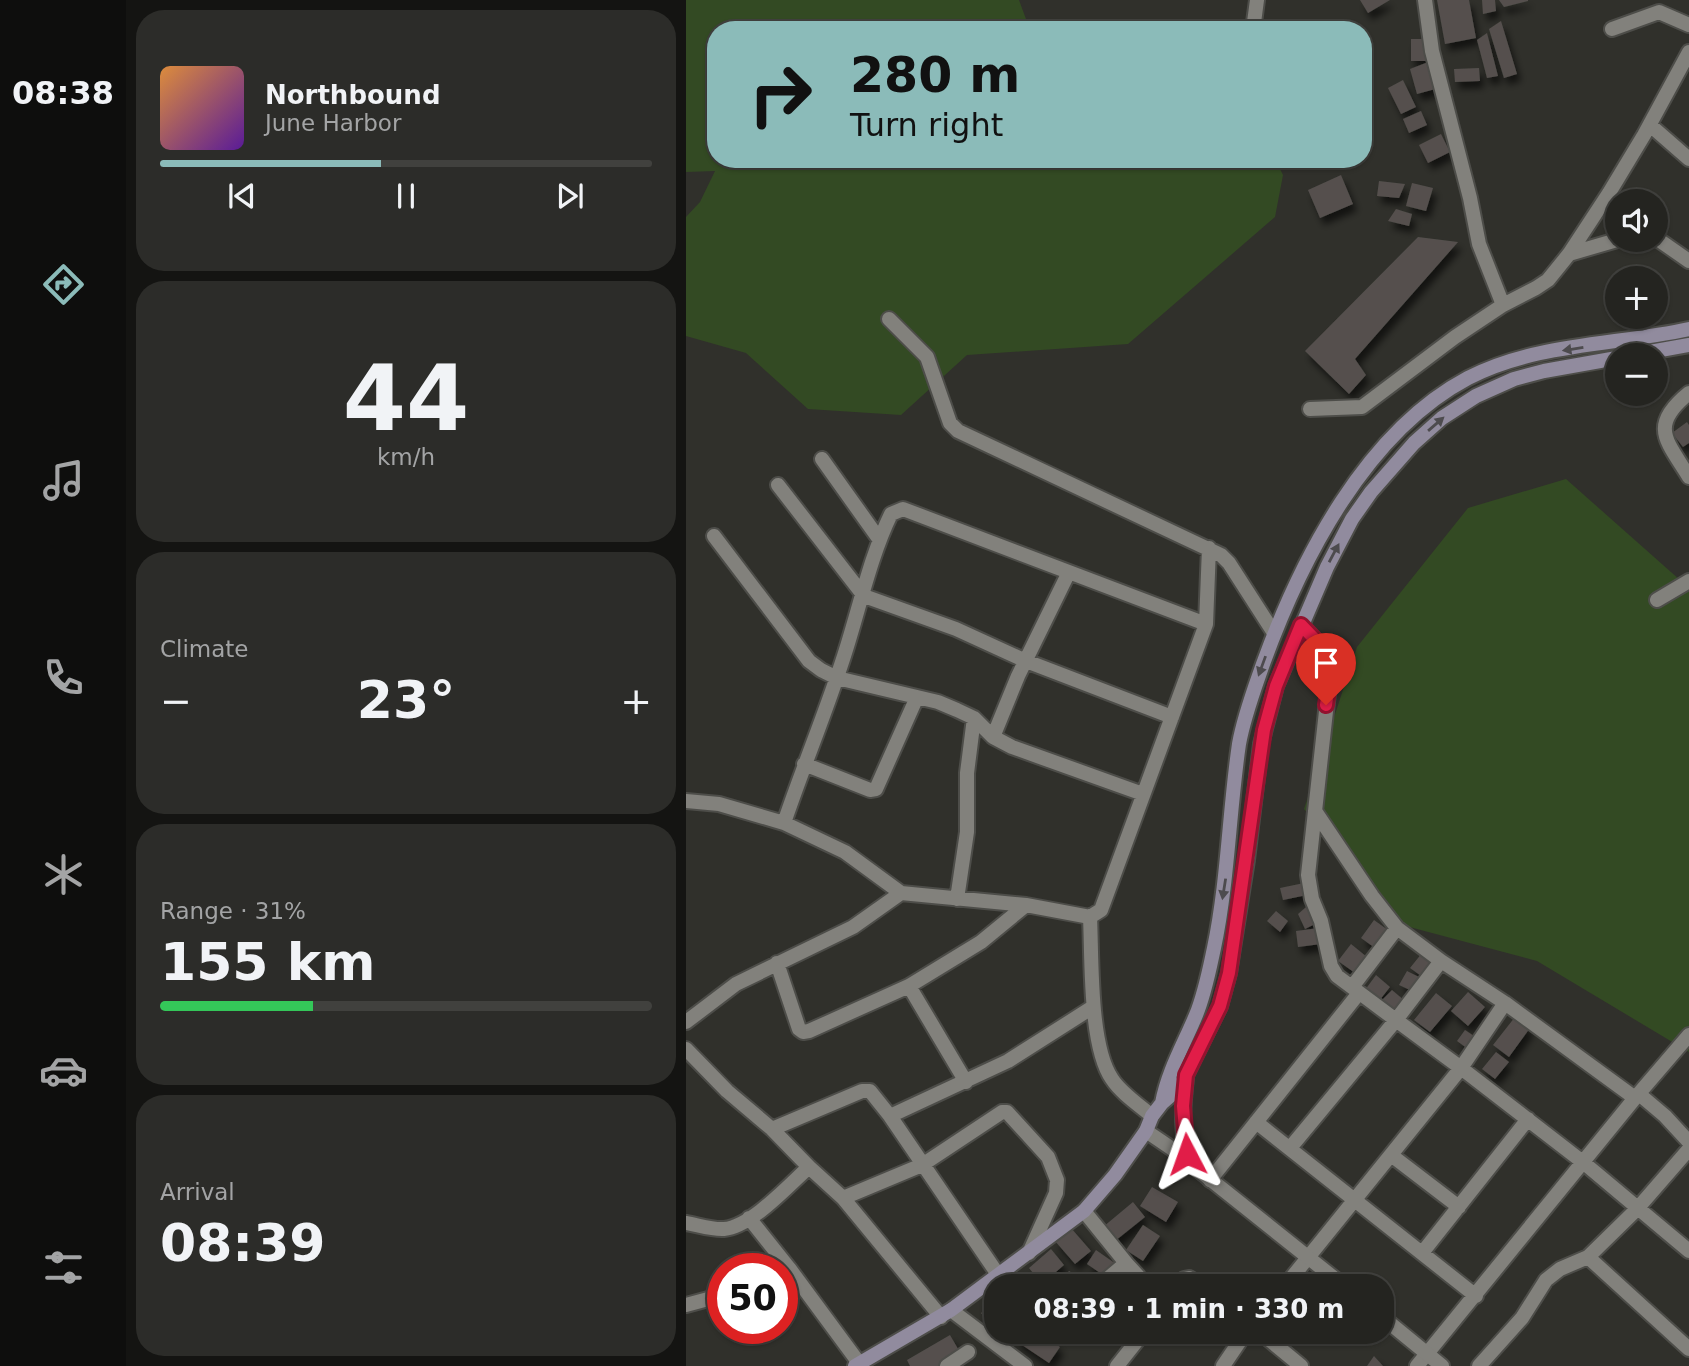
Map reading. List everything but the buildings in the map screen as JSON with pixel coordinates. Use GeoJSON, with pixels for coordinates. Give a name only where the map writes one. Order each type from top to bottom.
{"type":"FeatureCollection","features":[{"type":"Feature","properties":{"kind":"main road"},"geometry":{"type":"LineString","coordinates":[[1162,1102],[1166,1080],[1205,990],[1228,866],[1239,743],[1247,710],[1288,602],[1320,539],[1372,461],[1401,430],[1446,391],[1483,372],[1553,352],[1689,329]]}},
{"type":"Feature","properties":{"kind":"main road"},"geometry":{"type":"LineString","coordinates":[[1668,349],[1689,345]]}},
{"type":"Feature","properties":{"kind":"main road"},"geometry":{"type":"LineString","coordinates":[[1002,1274],[1084,1211],[1115,1175],[1146,1131],[1162,1102],[1179,1088],[1220,1006],[1229,973],[1267,716],[1276,686],[1303,620],[1352,519],[1387,471],[1443,418],[1476,396],[1514,379],[1605,360]]}},
{"type":"Feature","properties":{"kind":"main road"},"geometry":{"type":"LineString","coordinates":[[1234,791],[1255,793]]}},
{"type":"Feature","properties":{"kind":"main road"},"geometry":{"type":"LineString","coordinates":[[1186,1075],[1183,1106],[1187,1154],[1193,1166]]}},
{"type":"Feature","properties":{"kind":"main road"},"geometry":{"type":"LineString","coordinates":[[857,1365],[946,1314],[984,1287]]}},
{"type":"Feature","properties":{"kind":"street"},"geometry":{"type":"LineString","coordinates":[[1254,21],[1257,0]]}},
{"type":"Feature","properties":{"kind":"street"},"geometry":{"type":"LineString","coordinates":[[1425,0],[1432,51],[1470,198],[1479,244],[1503,305]]}},
{"type":"Feature","properties":{"kind":"street"},"geometry":{"type":"LineString","coordinates":[[1612,29],[1656,12],[1689,25]]}},
{"type":"Feature","properties":{"kind":"street"},"geometry":{"type":"LineString","coordinates":[[1310,408],[1362,407],[1455,337],[1503,305],[1548,280],[1569,254],[1650,125],[1689,52]]}},
{"type":"Feature","properties":{"kind":"street"},"geometry":{"type":"LineString","coordinates":[[1650,125],[1689,159]]}},
{"type":"Feature","properties":{"kind":"street"},"geometry":{"type":"LineString","coordinates":[[1569,254],[1605,244]]}},
{"type":"Feature","properties":{"kind":"street"},"geometry":{"type":"LineString","coordinates":[[1668,247],[1689,261]]}},
{"type":"Feature","properties":{"kind":"street"},"geometry":{"type":"LineString","coordinates":[[889,319],[927,357],[950,423],[958,431],[1209,548],[1229,563],[1274,633]]}},
{"type":"Feature","properties":{"kind":"street"},"geometry":{"type":"LineString","coordinates":[[1689,393],[1664,427],[1664,437],[1689,477]]}},
{"type":"Feature","properties":{"kind":"street"},"geometry":{"type":"LineString","coordinates":[[822,459],[879,539]]}},
{"type":"Feature","properties":{"kind":"street"},"geometry":{"type":"LineString","coordinates":[[778,485],[864,596],[956,629],[1026,660],[1172,717]]}},
{"type":"Feature","properties":{"kind":"street"},"geometry":{"type":"LineString","coordinates":[[784,823],[837,677],[864,596],[879,539],[891,514],[903,509],[1206,624]]}},
{"type":"Feature","properties":{"kind":"street"},"geometry":{"type":"LineString","coordinates":[[714,536],[809,661],[821,670],[837,677],[938,702],[974,718],[993,737],[1012,747],[1143,794]]}},
{"type":"Feature","properties":{"kind":"street"},"geometry":{"type":"LineString","coordinates":[[686,801],[719,804],[784,823],[845,852],[901,893],[1026,905],[1090,917],[1101,910],[1206,624],[1209,548]]}},
{"type":"Feature","properties":{"kind":"street"},"geometry":{"type":"LineString","coordinates":[[993,737],[1018,676],[1069,572]]}},
{"type":"Feature","properties":{"kind":"street"},"geometry":{"type":"LineString","coordinates":[[1657,600],[1689,580]]}},
{"type":"Feature","properties":{"kind":"street"},"geometry":{"type":"LineString","coordinates":[[1303,620],[1323,648],[1329,684],[1308,875],[1312,900],[1321,921],[1331,965],[1337,976],[1528,1119],[1689,1251]]}},
{"type":"Feature","properties":{"kind":"street"},"geometry":{"type":"LineString","coordinates":[[804,764],[870,790],[876,789],[917,697]]}},
{"type":"Feature","properties":{"kind":"street"},"geometry":{"type":"LineString","coordinates":[[957,899],[967,832],[967,773],[974,718]]}},
{"type":"Feature","properties":{"kind":"street"},"geometry":{"type":"LineString","coordinates":[[1315,811],[1372,896],[1397,928],[1665,1116],[1689,1142]]}},
{"type":"Feature","properties":{"kind":"street"},"geometry":{"type":"LineString","coordinates":[[686,1022],[736,984],[853,927],[901,893]]}},
{"type":"Feature","properties":{"kind":"street"},"geometry":{"type":"LineString","coordinates":[[777,963],[799,1029],[803,1032],[909,986],[981,942],[1026,905]]}},
{"type":"Feature","properties":{"kind":"street"},"geometry":{"type":"LineString","coordinates":[[1090,917],[1093,1007],[1105,1066],[1112,1080],[1152,1116]]}},
{"type":"Feature","properties":{"kind":"street"},"geometry":{"type":"LineString","coordinates":[[1210,1180],[1356,990],[1397,928]]}},
{"type":"Feature","properties":{"kind":"street"},"geometry":{"type":"LineString","coordinates":[[1290,1148],[1441,961]]}},
{"type":"Feature","properties":{"kind":"street"},"geometry":{"type":"LineString","coordinates":[[909,986],[966,1082]]}},
{"type":"Feature","properties":{"kind":"street"},"geometry":{"type":"LineString","coordinates":[[1295,1274],[1461,1069],[1504,1003]]}},
{"type":"Feature","properties":{"kind":"street"},"geometry":{"type":"LineString","coordinates":[[890,1116],[1009,1061],[1093,1007]]}},
{"type":"Feature","properties":{"kind":"street"},"geometry":{"type":"LineString","coordinates":[[1417,1366],[1689,1035]]}},
{"type":"Feature","properties":{"kind":"street"},"geometry":{"type":"LineString","coordinates":[[686,1049],[727,1091],[772,1129],[843,1198],[946,1314],[1025,1366]]}},
{"type":"Feature","properties":{"kind":"street"},"geometry":{"type":"LineString","coordinates":[[772,1129],[862,1091],[870,1091],[890,1116],[998,1274]]}},
{"type":"Feature","properties":{"kind":"street"},"geometry":{"type":"LineString","coordinates":[[843,1198],[922,1165],[1002,1112],[1012,1116],[1048,1157],[1058,1180],[1056,1193],[1029,1253]]}},
{"type":"Feature","properties":{"kind":"street"},"geometry":{"type":"LineString","coordinates":[[1423,1253],[1528,1119]]}},
{"type":"Feature","properties":{"kind":"street"},"geometry":{"type":"LineString","coordinates":[[1256,1122],[1476,1296]]}},
{"type":"Feature","properties":{"kind":"street"},"geometry":{"type":"LineString","coordinates":[[1146,1131],[1328,1274]]}},
{"type":"Feature","properties":{"kind":"street"},"geometry":{"type":"LineString","coordinates":[[1479,1366],[1522,1318],[1546,1280],[1560,1269],[1588,1257],[1637,1209],[1689,1149]]}},
{"type":"Feature","properties":{"kind":"street"},"geometry":{"type":"LineString","coordinates":[[1391,1154],[1458,1208]]}},
{"type":"Feature","properties":{"kind":"street"},"geometry":{"type":"LineString","coordinates":[[686,1223],[723,1230],[733,1227],[770,1203],[809,1167]]}},
{"type":"Feature","properties":{"kind":"street"},"geometry":{"type":"LineString","coordinates":[[1084,1211],[1136,1274]]}},
{"type":"Feature","properties":{"kind":"street"},"geometry":{"type":"LineString","coordinates":[[748,1219],[773,1253]]}},
{"type":"Feature","properties":{"kind":"street"},"geometry":{"type":"LineString","coordinates":[[1588,1257],[1689,1349]]}},
{"type":"Feature","properties":{"kind":"street"},"geometry":{"type":"LineString","coordinates":[[1113,1274],[1126,1263]]}},
{"type":"Feature","properties":{"kind":"street"},"geometry":{"type":"LineString","coordinates":[[798,1287],[857,1365]]}},
{"type":"Feature","properties":{"kind":"street"},"geometry":{"type":"LineString","coordinates":[[686,1305],[707,1299]]}},
{"type":"Feature","properties":{"kind":"street"},"geometry":{"type":"LineString","coordinates":[[1394,1327],[1442,1366]]}},
{"type":"Feature","properties":{"kind":"street"},"geometry":{"type":"LineString","coordinates":[[1117,1366],[1134,1344]]}},
{"type":"Feature","properties":{"kind":"street"},"geometry":{"type":"LineString","coordinates":[[1223,1366],[1238,1344]]}},
{"type":"Feature","properties":{"kind":"street"},"geometry":{"type":"LineString","coordinates":[[1274,1344],[1301,1366]]}},
{"type":"Feature","properties":{"kind":"street"},"geometry":{"type":"LineString","coordinates":[[947,1366],[968,1352]]}},
{"type":"Feature","properties":{"kind":"green space"},"geometry":{"type":"Polygon","coordinates":[[[686,0],[1019,0],[1027,21],[707,21],[707,168],[1280,168],[1283,175],[1275,217],[1128,344],[967,355],[901,415],[808,409],[746,353],[686,336],[686,217],[700,202],[715,171],[686,172],[686,0]]]}},
{"type":"Feature","properties":{"kind":"green space"},"geometry":{"type":"Polygon","coordinates":[[[1566,479],[1689,588],[1689,1052],[1537,961],[1402,925],[1304,809],[1357,647],[1468,508],[1566,479]]]}},
{"type":"Feature","properties":{"kind":"route"},"geometry":{"type":"LineString","coordinates":[[1187,1154],[1183,1106],[1186,1075],[1220,1006],[1229,973],[1247,860],[1261,744],[1276,686],[1301,625],[1323,648],[1329,684],[1326,705]]}}]}
